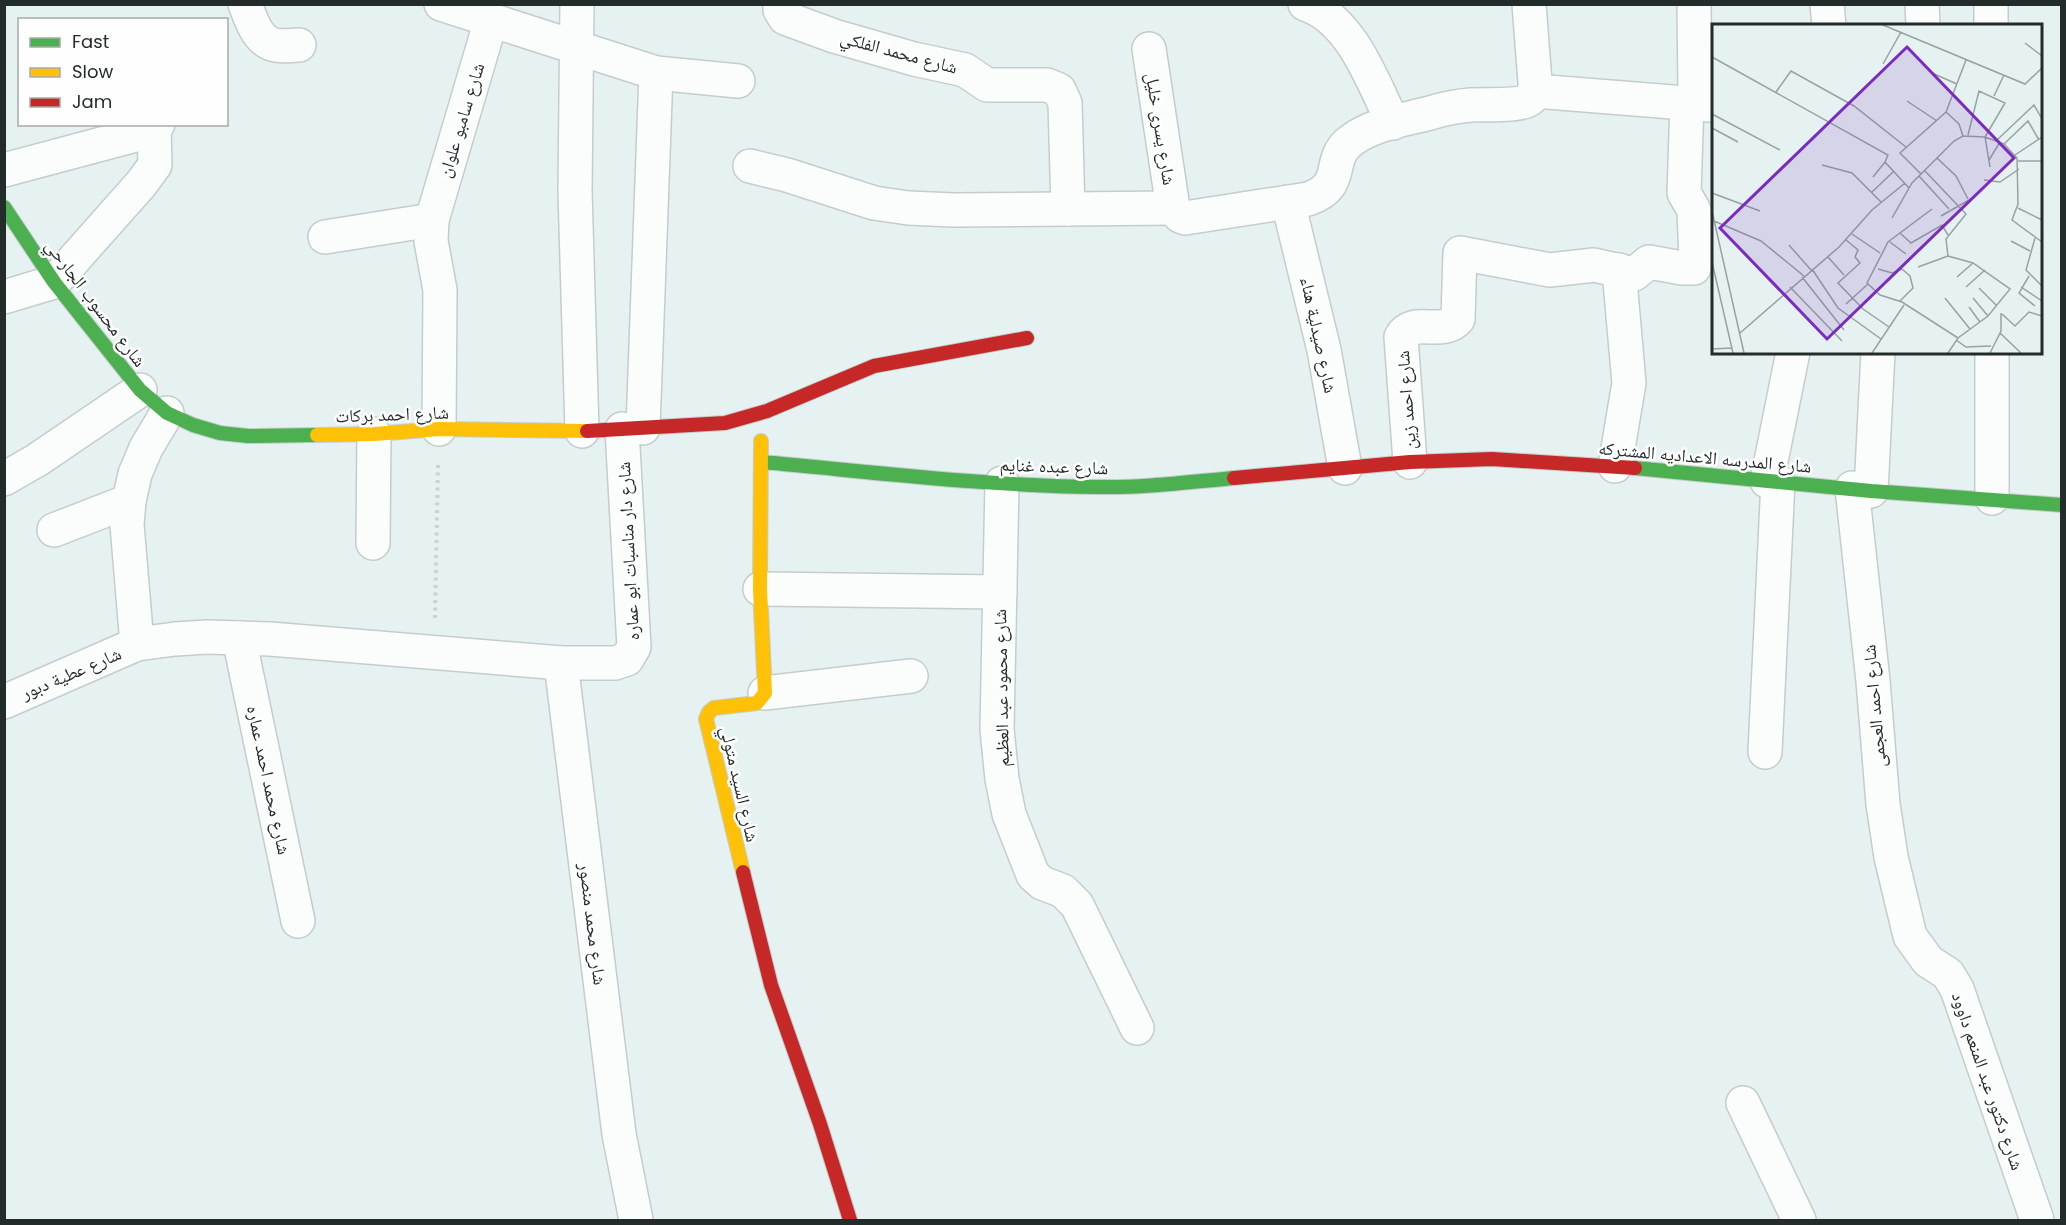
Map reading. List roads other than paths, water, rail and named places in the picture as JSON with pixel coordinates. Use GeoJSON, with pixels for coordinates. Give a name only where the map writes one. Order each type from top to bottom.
{"type":"FeatureCollection","features":[{"type":"Feature","properties":{"kind":"street"},"geometry":{"type":"LineString","coordinates":[[245,4],[258,33],[265,41],[275,45],[298,45]]}},
{"type":"Feature","properties":{"kind":"street"},"geometry":{"type":"LineString","coordinates":[[441,4],[656,73],[738,81]]}},
{"type":"Feature","properties":{"kind":"street"},"geometry":{"type":"LineString","coordinates":[[577,4],[575,191],[582,431]]}},
{"type":"Feature","properties":{"kind":"street"},"geometry":{"type":"LineString","coordinates":[[1305,4],[1317,8],[1346,33],[1393,123]]}},
{"type":"Feature","properties":{"kind":"street"},"geometry":{"type":"LineString","coordinates":[[1524,97],[1529,4]]}},
{"type":"Feature","properties":{"kind":"street"},"geometry":{"type":"LineString","coordinates":[[750,166],[874,203],[908,208],[954,210],[1173,208],[1185,218],[1288,202],[1320,195],[1330,187],[1341,155],[1349,142],[1374,129],[1460,106],[1524,97],[1700,104],[1695,91],[1694,4]]}},
{"type":"Feature","properties":{"kind":"street"},"geometry":{"type":"LineString","coordinates":[[1827,4],[1829,24]]}},
{"type":"Feature","properties":{"kind":"street"},"geometry":{"type":"LineString","coordinates":[[1923,4],[1923,24]]}},
{"type":"Feature","properties":{"kind":"street"},"geometry":{"type":"LineString","coordinates":[[1991,4],[1991,24]]}},
{"type":"Feature","properties":{"kind":"street","name":"شارع محمد الفلكي"},"geometry":{"type":"LineString","coordinates":[[782,11],[834,36],[914,59],[965,70],[987,85],[1047,85],[1059,90],[1065,103],[1068,209]]}},
{"type":"Feature","properties":{"kind":"street","name":"شارع سامبو علوان"},"geometry":{"type":"LineString","coordinates":[[439,429],[440,290],[431,241],[432,220],[491,20]]}},
{"type":"Feature","properties":{"kind":"street","name":"شارع يسرى خليل"},"geometry":{"type":"LineString","coordinates":[[1149,49],[1173,208]]}},
{"type":"Feature","properties":{"kind":"street","name":"شارع دار مناسبات ابو عماره"},"geometry":{"type":"LineString","coordinates":[[615,663],[627,659],[634,647],[633,428],[656,73]]}},
{"type":"Feature","properties":{"kind":"street","name":"شارع احمد زين"},"geometry":{"type":"LineString","coordinates":[[1410,462],[1401,337],[1410,327],[1449,326],[1458,319],[1460,253],[1550,270],[1594,265],[1634,274],[1649,262],[1694,268],[1696,260],[1694,210],[1684,193],[1700,104]]}},
{"type":"Feature","properties":{"kind":"street"},"geometry":{"type":"LineString","coordinates":[[4,170],[156,127],[155,165],[141,184],[54,282],[4,297]]}},
{"type":"Feature","properties":{"kind":"street","name":"شارع صيدلية هناء"},"geometry":{"type":"LineString","coordinates":[[1288,202],[1324,350],[1345,468]]}},
{"type":"Feature","properties":{"kind":"street","name":"شارع محسوب الجارحي"},"geometry":{"type":"LineString","coordinates":[[4,207],[54,282],[140,390],[167,413]]}},
{"type":"Feature","properties":{"kind":"street"},"geometry":{"type":"LineString","coordinates":[[325,237],[432,220]]}},
{"type":"Feature","properties":{"kind":"street"},"geometry":{"type":"LineString","coordinates":[[1615,466],[1629,383],[1619,270]]}},
{"type":"Feature","properties":{"kind":"street","name":"شارع احمد بركات"},"geometry":{"type":"LineString","coordinates":[[167,413],[193,425],[248,436],[374,434],[439,429],[582,431],[725,423],[813,393],[874,366],[1027,338]]}},
{"type":"Feature","properties":{"kind":"street"},"geometry":{"type":"LineString","coordinates":[[1766,752],[1773,481],[1793,354]]}},
{"type":"Feature","properties":{"kind":"street","name":"شارع احمد العجمى"},"geometry":{"type":"LineString","coordinates":[[1878,354],[1862,489],[1883,804],[1891,857],[1906,922]]}},
{"type":"Feature","properties":{"kind":"street"},"geometry":{"type":"LineString","coordinates":[[1992,354],[1992,498]]}},
{"type":"Feature","properties":{"kind":"street"},"geometry":{"type":"LineString","coordinates":[[4,479],[37,460],[140,390]]}},
{"type":"Feature","properties":{"kind":"street"},"geometry":{"type":"LineString","coordinates":[[761,412],[760,589],[765,693],[911,676]]}},
{"type":"Feature","properties":{"kind":"street"},"geometry":{"type":"LineString","coordinates":[[137,644],[128,525],[129,501],[135,474],[142,457],[167,413]]}},
{"type":"Feature","properties":{"kind":"street"},"geometry":{"type":"LineString","coordinates":[[373,543],[374,434]]}},
{"type":"Feature","properties":{"kind":"street","name":"شارع المدرسه الاعداديه المشتركه"},"geometry":{"type":"LineString","coordinates":[[1345,468],[1410,462],[1492,459],[1615,466],[2061,505]]}},
{"type":"Feature","properties":{"kind":"street","name":"شارع عبده غنايم"},"geometry":{"type":"LineString","coordinates":[[761,462],[1002,483],[1089,487],[1150,485],[1345,468]]}},
{"type":"Feature","properties":{"kind":"street","name":"شارع محمود عبد العظيم"},"geometry":{"type":"LineString","coordinates":[[1002,483],[998,729],[1002,779],[1009,814],[1032,875],[1042,883],[1063,891],[1077,905],[1137,1029]]}},
{"type":"Feature","properties":{"kind":"street"},"geometry":{"type":"LineString","coordinates":[[54,530],[129,501]]}},
{"type":"Feature","properties":{"kind":"street"},"geometry":{"type":"LineString","coordinates":[[760,589],[1000,592]]}},
{"type":"Feature","properties":{"kind":"street","name":"شارع عطية دبور"},"geometry":{"type":"LineString","coordinates":[[4,702],[137,644],[175,639],[239,638],[561,663],[615,663]]}},
{"type":"Feature","properties":{"kind":"street","name":"شارع محمد احمد عماره"},"geometry":{"type":"LineString","coordinates":[[239,638],[298,921]]}},
{"type":"Feature","properties":{"kind":"street","name":"شارع محمد منصور"},"geometry":{"type":"LineString","coordinates":[[561,663],[618,1134],[636,1221]]}},
{"type":"Feature","properties":{"kind":"street","name":"شارع السيد متولي"},"geometry":{"type":"LineString","coordinates":[[765,693],[757,703],[714,708],[706,719],[771,985],[820,1124],[850,1221]]}},
{"type":"Feature","properties":{"kind":"street","name":"شارع دكتور عبد المنعم داوود"},"geometry":{"type":"LineString","coordinates":[[1906,922],[1910,936],[1918,950],[1928,961],[1948,974],[1957,989],[2037,1221]]}},
{"type":"Feature","properties":{"kind":"street"},"geometry":{"type":"LineString","coordinates":[[1743,1103],[1799,1221]]}}]}
